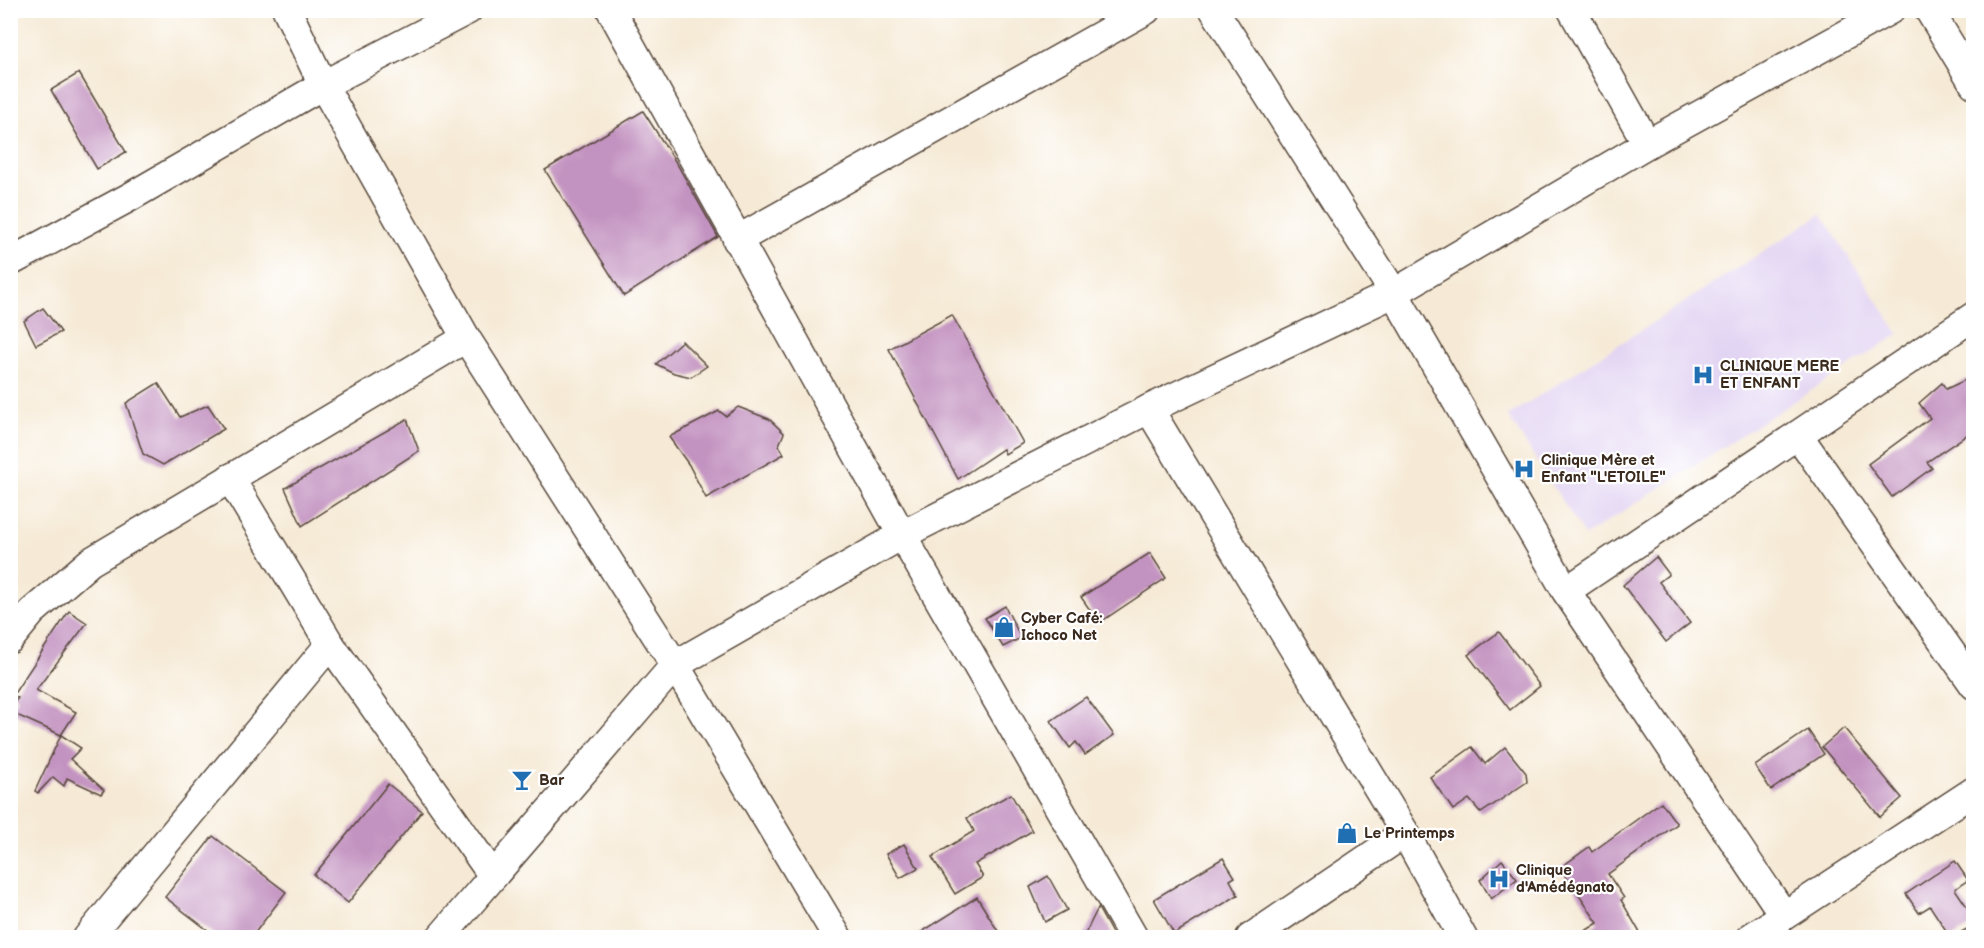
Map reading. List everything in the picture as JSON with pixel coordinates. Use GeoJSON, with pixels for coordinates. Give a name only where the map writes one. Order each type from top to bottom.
{"type":"FeatureCollection","features":[{"type":"Feature","properties":{"kind":"street"},"geometry":{"type":"LineString","coordinates":[[287,10],[323,85],[466,338],[675,665],[838,938]]}},
{"type":"Feature","properties":{"kind":"street"},"geometry":{"type":"LineString","coordinates":[[10,262],[130,197],[323,85],[468,10]]}},
{"type":"Feature","properties":{"kind":"street"},"geometry":{"type":"LineString","coordinates":[[611,10],[902,535],[1134,938]]}},
{"type":"Feature","properties":{"kind":"street"},"geometry":{"type":"LineString","coordinates":[[737,240],[1146,10]]}},
{"type":"Feature","properties":{"kind":"street"},"geometry":{"type":"LineString","coordinates":[[1214,10],[1394,293],[1566,591],[1783,915]]}},
{"type":"Feature","properties":{"kind":"street"},"geometry":{"type":"LineString","coordinates":[[1572,10],[1647,144]]}},
{"type":"Feature","properties":{"kind":"street"},"geometry":{"type":"LineString","coordinates":[[440,938],[675,665],[902,535],[1149,409],[1394,293],[1647,144],[1890,10]]}},
{"type":"Feature","properties":{"kind":"street"},"geometry":{"type":"LineString","coordinates":[[1929,10],[1974,84]]}},
{"type":"Feature","properties":{"kind":"street"},"geometry":{"type":"LineString","coordinates":[[1566,591],[1974,316]]}},
{"type":"Feature","properties":{"kind":"street"},"geometry":{"type":"LineString","coordinates":[[10,639],[44,600],[90,562],[466,338]]}},
{"type":"Feature","properties":{"kind":"street"},"geometry":{"type":"LineString","coordinates":[[1149,409],[1405,833],[1463,938]]}},
{"type":"Feature","properties":{"kind":"street"},"geometry":{"type":"LineString","coordinates":[[1798,435],[1974,685]]}},
{"type":"Feature","properties":{"kind":"street"},"geometry":{"type":"LineString","coordinates":[[230,478],[330,644],[493,876]]}},
{"type":"Feature","properties":{"kind":"street"},"geometry":{"type":"LineString","coordinates":[[87,938],[330,644]]}},
{"type":"Feature","properties":{"kind":"street"},"geometry":{"type":"LineString","coordinates":[[1750,938],[1974,790]]}},
{"type":"Feature","properties":{"kind":"street"},"geometry":{"type":"LineString","coordinates":[[1250,938],[1405,833]]}},
{"type":"Feature","properties":{"kind":"shaded area","name":"CLINIQUE MERE ET ENFANT"},"geometry":{"type":"Polygon","coordinates":[[[1821,214],[1899,334],[1585,536],[1508,416],[1821,214]]]}},
{"type":"Feature","properties":{"kind":"building"},"geometry":{"type":"Polygon","coordinates":[[[79,73],[126,152],[97,169],[51,90],[79,73]]]}},
{"type":"Feature","properties":{"kind":"building"},"geometry":{"type":"Polygon","coordinates":[[[643,111],[677,164],[718,237],[624,296],[545,170],[643,111]]]}},
{"type":"Feature","properties":{"kind":"building"},"geometry":{"type":"Polygon","coordinates":[[[43,308],[61,332],[36,345],[24,321],[43,308]]]}},
{"type":"Feature","properties":{"kind":"building"},"geometry":{"type":"Polygon","coordinates":[[[952,315],[1023,443],[1005,454],[1003,449],[958,479],[889,349],[952,315]]]}},
{"type":"Feature","properties":{"kind":"building"},"geometry":{"type":"Polygon","coordinates":[[[682,341],[707,366],[691,377],[674,373],[656,364],[682,341]]]}},
{"type":"Feature","properties":{"kind":"building"},"geometry":{"type":"Polygon","coordinates":[[[1974,376],[1974,430],[1927,462],[1932,468],[1892,497],[1868,464],[1930,418],[1919,403],[1942,383],[1946,389],[1974,376]]]}},
{"type":"Feature","properties":{"kind":"building"},"geometry":{"type":"Polygon","coordinates":[[[158,383],[180,417],[208,405],[224,429],[163,465],[143,454],[126,403],[158,383]]]}},
{"type":"Feature","properties":{"kind":"building"},"geometry":{"type":"Polygon","coordinates":[[[738,407],[769,419],[784,433],[779,445],[784,454],[706,498],[689,465],[669,437],[719,411],[726,416],[738,407]]]}},
{"type":"Feature","properties":{"kind":"building"},"geometry":{"type":"Polygon","coordinates":[[[407,419],[419,451],[302,526],[285,488],[407,419]]]}},
{"type":"Feature","properties":{"kind":"building"},"geometry":{"type":"Polygon","coordinates":[[[1150,553],[1166,578],[1099,623],[1081,597],[1150,553]]]}},
{"type":"Feature","properties":{"kind":"building"},"geometry":{"type":"Polygon","coordinates":[[[1656,557],[1669,574],[1659,582],[1690,623],[1666,642],[1623,585],[1656,557]]]}},
{"type":"Feature","properties":{"kind":"building"},"geometry":{"type":"Polygon","coordinates":[[[1005,606],[1021,638],[1003,647],[985,618],[1005,606]]]}},
{"type":"Feature","properties":{"kind":"building"},"geometry":{"type":"Polygon","coordinates":[[[69,611],[87,623],[36,690],[76,712],[61,735],[10,712],[10,708],[18,698],[13,695],[69,611]]]}},
{"type":"Feature","properties":{"kind":"building"},"geometry":{"type":"Polygon","coordinates":[[[1499,632],[1540,686],[1510,710],[1468,655],[1499,632]]]}},
{"type":"Feature","properties":{"kind":"building"},"geometry":{"type":"Polygon","coordinates":[[[1086,697],[1114,735],[1085,755],[1076,742],[1070,748],[1051,721],[1086,697]]]}},
{"type":"Feature","properties":{"kind":"building"},"geometry":{"type":"Polygon","coordinates":[[[1844,728],[1902,798],[1880,817],[1822,747],[1844,728]]]}},
{"type":"Feature","properties":{"kind":"building"},"geometry":{"type":"Polygon","coordinates":[[[1808,730],[1824,754],[1771,790],[1755,766],[1808,730]]]}},
{"type":"Feature","properties":{"kind":"building"},"geometry":{"type":"Polygon","coordinates":[[[61,735],[81,748],[70,759],[104,790],[101,794],[67,778],[64,786],[53,777],[38,793],[35,791],[61,735]]]}},
{"type":"Feature","properties":{"kind":"building"},"geometry":{"type":"Polygon","coordinates":[[[1472,747],[1485,764],[1505,747],[1526,773],[1527,782],[1481,813],[1469,799],[1453,810],[1430,777],[1472,747]]]}},
{"type":"Feature","properties":{"kind":"building"},"geometry":{"type":"Polygon","coordinates":[[[388,784],[422,811],[348,903],[314,875],[388,784]]]}},
{"type":"Feature","properties":{"kind":"building"},"geometry":{"type":"Polygon","coordinates":[[[1011,794],[1032,831],[975,864],[983,877],[955,894],[932,857],[974,831],[967,818],[1011,794]]]}},
{"type":"Feature","properties":{"kind":"building"},"geometry":{"type":"Polygon","coordinates":[[[1661,802],[1677,824],[1608,874],[1624,898],[1621,900],[1643,938],[1574,938],[1598,923],[1560,868],[1589,847],[1592,852],[1661,802]]]}},
{"type":"Feature","properties":{"kind":"building"},"geometry":{"type":"Polygon","coordinates":[[[213,836],[286,892],[251,938],[218,938],[165,897],[213,836]]]}},
{"type":"Feature","properties":{"kind":"building"},"geometry":{"type":"Polygon","coordinates":[[[904,844],[918,868],[900,878],[886,854],[904,844]]]}},
{"type":"Feature","properties":{"kind":"building"},"geometry":{"type":"Polygon","coordinates":[[[1223,858],[1235,877],[1230,880],[1238,895],[1174,934],[1154,899],[1223,858]]]}},
{"type":"Feature","properties":{"kind":"building"},"geometry":{"type":"Polygon","coordinates":[[[1502,860],[1517,879],[1491,899],[1480,880],[1502,860]]]}},
{"type":"Feature","properties":{"kind":"building"},"geometry":{"type":"Polygon","coordinates":[[[1955,861],[1968,880],[1955,889],[1974,917],[1974,925],[1951,938],[1930,906],[1919,913],[1906,894],[1955,861]]]}},
{"type":"Feature","properties":{"kind":"building"},"geometry":{"type":"Polygon","coordinates":[[[1048,876],[1067,910],[1045,922],[1030,887],[1048,876]]]}},
{"type":"Feature","properties":{"kind":"building"},"geometry":{"type":"Polygon","coordinates":[[[977,897],[998,931],[988,938],[912,938],[977,897]]]}},
{"type":"Feature","properties":{"kind":"building"},"geometry":{"type":"Polygon","coordinates":[[[1098,908],[1113,935],[1114,938],[1083,938],[1098,908]]]}},
{"type":"Feature","properties":{"kind":"place","name":"CLINIQUE MERE ET ENFANT"},"geometry":{"type":"Point","coordinates":[1703,375]}},
{"type":"Feature","properties":{"kind":"place","name":"Clinique Mère et Enfant \"L'ETOILE\""},"geometry":{"type":"Point","coordinates":[1524,469]}},
{"type":"Feature","properties":{"kind":"place","name":"Cyber Café: Ichoco Net"},"geometry":{"type":"Point","coordinates":[1004,627]}},
{"type":"Feature","properties":{"kind":"place","name":"Bar"},"geometry":{"type":"Point","coordinates":[522,780]}},
{"type":"Feature","properties":{"kind":"place","name":"Le Printemps"},"geometry":{"type":"Point","coordinates":[1347,833]}},
{"type":"Feature","properties":{"kind":"place","name":"Clinique d'Amédégnato"},"geometry":{"type":"Point","coordinates":[1499,879]}}]}
